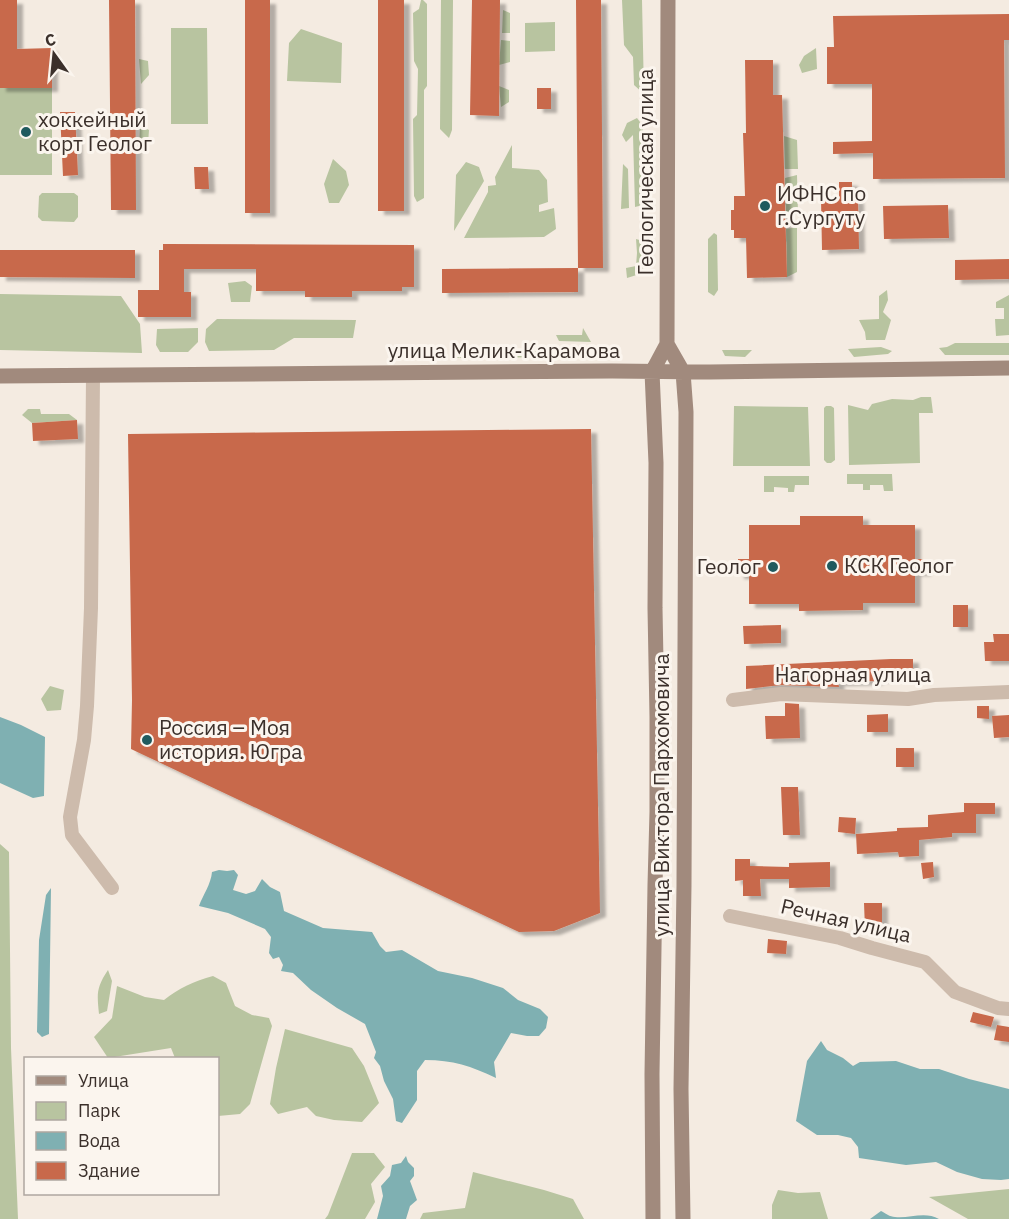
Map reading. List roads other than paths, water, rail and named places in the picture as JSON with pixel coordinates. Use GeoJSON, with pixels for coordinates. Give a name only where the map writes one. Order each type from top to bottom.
{"type":"FeatureCollection","features":[{"type":"Feature","properties":{"kind":"main road","name":"Геологическая улица"},"geometry":{"type":"LineString","coordinates":[[651,372],[667,344],[668,0]]}},
{"type":"Feature","properties":{"kind":"main road","name":"Геологическая улица"},"geometry":{"type":"LineString","coordinates":[[667,344],[683,372]]}},
{"type":"Feature","properties":{"kind":"main road","name":"улица Мелик-Карамова"},"geometry":{"type":"LineString","coordinates":[[0,376],[1009,368]]}},
{"type":"Feature","properties":{"kind":"main road","name":"улица Виктора Пархомовича"},"geometry":{"type":"LineString","coordinates":[[651,372],[656,463],[657,717],[652,1219]]}},
{"type":"Feature","properties":{"kind":"main road","name":"улица Виктора Пархомовича"},"geometry":{"type":"LineString","coordinates":[[683,372],[686,412],[681,1065],[683,1219]]}},
{"type":"Feature","properties":{"kind":"main road"},"geometry":{"type":"LineString","coordinates":[[657,812],[684,813]]}},
{"type":"Feature","properties":{"kind":"street"},"geometry":{"type":"LineString","coordinates":[[93,376],[91,608],[87,706],[84,740],[70,817],[72,835],[112,888]]}},
{"type":"Feature","properties":{"kind":"street","name":"Нагорная улица"},"geometry":{"type":"LineString","coordinates":[[733,700],[781,694],[908,699],[934,695],[1009,692]]}},
{"type":"Feature","properties":{"kind":"street","name":"Речная улица"},"geometry":{"type":"LineString","coordinates":[[730,916],[840,938],[924,962],[955,992],[998,1008],[1009,1009]]}},
{"type":"Feature","properties":{"kind":"water"},"geometry":{"type":"Polygon","coordinates":[[[0,717],[45,737],[44,796],[33,798],[0,783],[0,717]]]}},
{"type":"Feature","properties":{"kind":"water"},"geometry":{"type":"Polygon","coordinates":[[[234,870],[238,875],[233,890],[246,894],[255,891],[262,879],[270,887],[280,892],[284,911],[323,928],[372,932],[386,952],[402,950],[438,971],[472,978],[503,988],[518,1000],[540,1009],[548,1017],[546,1028],[539,1036],[511,1033],[494,1062],[496,1078],[462,1064],[425,1060],[417,1071],[417,1100],[402,1123],[396,1121],[393,1099],[380,1066],[374,1058],[376,1052],[365,1024],[311,990],[293,973],[281,971],[283,965],[279,957],[273,959],[269,953],[271,937],[265,929],[228,913],[199,906],[209,885],[212,872],[234,870]]]}},
{"type":"Feature","properties":{"kind":"water"},"geometry":{"type":"Polygon","coordinates":[[[51,888],[49,1034],[42,1037],[37,1032],[39,940],[46,895],[51,888]]]}},
{"type":"Feature","properties":{"kind":"water"},"geometry":{"type":"Polygon","coordinates":[[[821,1041],[827,1050],[853,1066],[860,1062],[896,1061],[920,1069],[939,1069],[1009,1089],[1009,1179],[982,1179],[957,1172],[936,1162],[906,1165],[859,1158],[858,1147],[851,1138],[838,1135],[817,1135],[796,1121],[807,1061],[821,1041]]]}},
{"type":"Feature","properties":{"kind":"water"},"geometry":{"type":"Polygon","coordinates":[[[406,1156],[414,1168],[414,1176],[410,1181],[417,1200],[410,1206],[406,1219],[377,1219],[383,1196],[381,1186],[390,1176],[392,1165],[401,1163],[406,1156]]]}},
{"type":"Feature","properties":{"kind":"water"},"geometry":{"type":"Polygon","coordinates":[[[881,1211],[893,1217],[922,1215],[939,1219],[870,1219],[881,1211]]]}},
{"type":"Feature","properties":{"kind":"place","name":"хоккейный корт Геолог"},"geometry":{"type":"Point","coordinates":[26,132]}},
{"type":"Feature","properties":{"kind":"place","name":"ИФНС по г.Сургуту"},"geometry":{"type":"Point","coordinates":[765,206]}},
{"type":"Feature","properties":{"kind":"place","name":"КСК Геолог"},"geometry":{"type":"Point","coordinates":[832,566]}},
{"type":"Feature","properties":{"kind":"place","name":"Геолог"},"geometry":{"type":"Point","coordinates":[773,567]}},
{"type":"Feature","properties":{"kind":"place","name":"Россия – Моя история. Югра"},"geometry":{"type":"Point","coordinates":[147,740]}}]}
